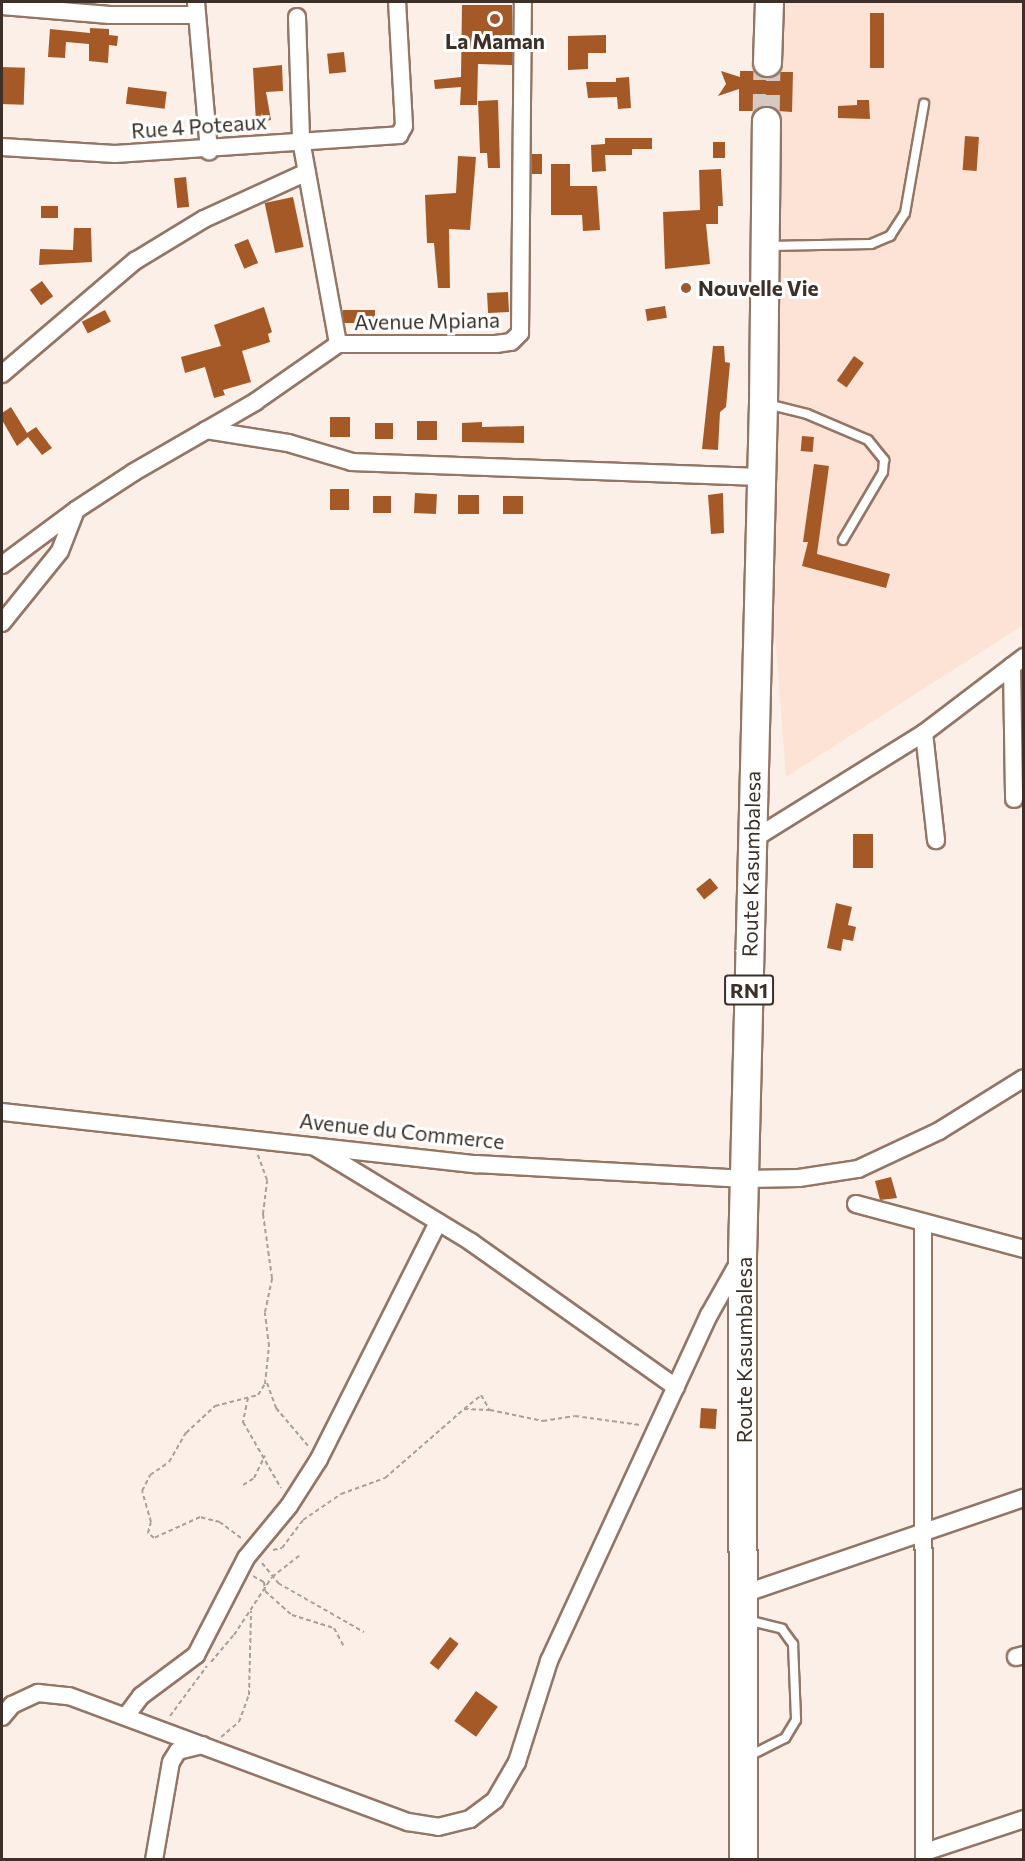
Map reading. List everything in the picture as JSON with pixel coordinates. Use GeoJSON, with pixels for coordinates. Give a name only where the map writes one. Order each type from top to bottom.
{"type":"FeatureCollection","features":[{"type":"Feature","properties":{"kind":"highway"},"geometry":{"type":"LineString","coordinates":[[767,62],[769,2]]}},
{"type":"Feature","properties":{"kind":"highway","name":"Route Kasumbalesa"},"geometry":{"type":"LineString","coordinates":[[743,1860],[746,1593],[742,1256],[746,1179],[759,477],[763,403],[766,121]]}},
{"type":"Feature","properties":{"kind":"street","name":"Rue 4 Poteaux"},"geometry":{"type":"LineString","coordinates":[[2,147],[114,154],[209,151],[301,140],[399,135],[404,126],[398,2]]}},
{"type":"Feature","properties":{"kind":"street","name":"Avenue Mpiana"},"geometry":{"type":"LineString","coordinates":[[2,565],[76,510],[255,402],[338,344],[496,344],[511,342],[520,333],[523,2]]}},
{"type":"Feature","properties":{"kind":"street"},"geometry":{"type":"LineString","coordinates":[[2,6],[110,15],[196,8],[209,151]]}},
{"type":"Feature","properties":{"kind":"street"},"geometry":{"type":"LineString","coordinates":[[297,17],[301,140],[338,344]]}},
{"type":"Feature","properties":{"kind":"street"},"geometry":{"type":"LineString","coordinates":[[2,374],[135,261],[204,219],[308,172]]}},
{"type":"Feature","properties":{"kind":"street"},"geometry":{"type":"LineString","coordinates":[[206,430],[288,443],[352,462],[759,477]]}},
{"type":"Feature","properties":{"kind":"street"},"geometry":{"type":"LineString","coordinates":[[2,623],[60,551],[76,510]]}},
{"type":"Feature","properties":{"kind":"street"},"geometry":{"type":"LineString","coordinates":[[752,840],[924,733],[1018,661]]}},
{"type":"Feature","properties":{"kind":"street"},"geometry":{"type":"LineString","coordinates":[[1014,799],[1018,661]]}},
{"type":"Feature","properties":{"kind":"street"},"geometry":{"type":"LineString","coordinates":[[924,733],[936,840]]}},
{"type":"Feature","properties":{"kind":"street","name":"Avenue du Commerce"},"geometry":{"type":"LineString","coordinates":[[2,1112],[258,1137],[476,1164],[746,1179],[799,1178],[858,1168],[939,1131],[1023,1078]]}},
{"type":"Feature","properties":{"kind":"street"},"geometry":{"type":"LineString","coordinates":[[309,1143],[438,1222],[634,1354],[676,1387]]}},
{"type":"Feature","properties":{"kind":"street"},"geometry":{"type":"LineString","coordinates":[[856,1204],[923,1225],[1023,1249]]}},
{"type":"Feature","properties":{"kind":"street"},"geometry":{"type":"LineString","coordinates":[[126,1716],[141,1696],[196,1655],[251,1552],[289,1506],[319,1460],[438,1222]]}},
{"type":"Feature","properties":{"kind":"street"},"geometry":{"type":"LineString","coordinates":[[923,1225],[924,1856],[1023,1819]]}},
{"type":"Feature","properties":{"kind":"street"},"geometry":{"type":"LineString","coordinates":[[2,1717],[24,1698],[51,1692],[126,1716],[408,1822],[438,1827],[470,1820],[495,1800],[517,1762],[549,1661],[676,1387],[742,1256]]}},
{"type":"Feature","properties":{"kind":"street"},"geometry":{"type":"LineString","coordinates":[[746,1593],[924,1535],[1023,1498]]}},
{"type":"Feature","properties":{"kind":"street"},"geometry":{"type":"LineString","coordinates":[[154,1860],[171,1762],[178,1751],[203,1745]]}},
{"type":"Feature","properties":{"kind":"lane"},"geometry":{"type":"LineString","coordinates":[[765,246],[871,244],[890,236],[905,213],[924,104]]}},
{"type":"Feature","properties":{"kind":"lane"},"geometry":{"type":"LineString","coordinates":[[763,403],[807,414],[868,440],[878,449],[884,460],[883,472],[843,540]]}},
{"type":"Feature","properties":{"kind":"lane"},"geometry":{"type":"LineString","coordinates":[[744,1758],[785,1738],[796,1720],[793,1644],[782,1629],[746,1620]]}},
{"type":"Feature","properties":{"kind":"path"},"geometry":{"type":"LineString","coordinates":[[258,1137],[258,1156],[267,1180],[263,1214],[272,1278],[265,1312],[269,1346],[267,1380],[276,1408],[319,1460]]}},
{"type":"Feature","properties":{"kind":"path"},"geometry":{"type":"LineString","coordinates":[[267,1380],[258,1395],[219,1403],[186,1433],[169,1462],[146,1479],[142,1497],[151,1522],[148,1533],[154,1538],[191,1520],[210,1518],[240,1536],[251,1552],[248,1572],[264,1582],[264,1589],[292,1615],[334,1628],[344,1647]]}},
{"type":"Feature","properties":{"kind":"path"},"geometry":{"type":"LineString","coordinates":[[251,1552],[278,1551],[303,1520],[341,1494],[385,1478],[481,1395],[490,1410]]}},
{"type":"Feature","properties":{"kind":"path"},"geometry":{"type":"LineString","coordinates":[[248,1398],[243,1422],[266,1455],[289,1506]]}},
{"type":"Feature","properties":{"kind":"path"},"geometry":{"type":"LineString","coordinates":[[464,1409],[490,1410],[543,1421],[575,1416],[657,1427]]}},
{"type":"Feature","properties":{"kind":"path"},"geometry":{"type":"LineString","coordinates":[[243,1485],[254,1478],[266,1455]]}},
{"type":"Feature","properties":{"kind":"path"},"geometry":{"type":"LineString","coordinates":[[172,1733],[171,1713],[252,1608],[272,1577],[300,1555]]}},
{"type":"Feature","properties":{"kind":"path"},"geometry":{"type":"LineString","coordinates":[[272,1577],[364,1632]]}},
{"type":"Feature","properties":{"kind":"path"},"geometry":{"type":"LineString","coordinates":[[203,1745],[233,1729],[247,1704],[253,1666],[252,1608]]}},
{"type":"Feature","properties":{"kind":"shaded area"},"geometry":{"type":"Polygon","coordinates":[[[782,2],[1023,2],[1023,625],[786,777],[763,477],[782,2]]]}},
{"type":"Feature","properties":{"kind":"building"},"geometry":{"type":"Polygon","coordinates":[[[462,5],[512,5],[512,65],[478,64],[477,105],[460,105],[461,87],[435,89],[434,80],[461,77],[462,5]]]}},
{"type":"Feature","properties":{"kind":"building"},"geometry":{"type":"Polygon","coordinates":[[[870,13],[884,13],[884,68],[870,68],[870,13]]]}},
{"type":"Feature","properties":{"kind":"building"},"geometry":{"type":"Polygon","coordinates":[[[90,28],[109,29],[109,35],[118,36],[117,46],[109,45],[108,63],[89,61],[89,44],[66,42],[65,58],[48,57],[50,29],[90,33],[90,28]]]}},
{"type":"Feature","properties":{"kind":"building"},"geometry":{"type":"Polygon","coordinates":[[[606,35],[606,53],[588,53],[588,69],[568,70],[568,36],[606,35]]]}},
{"type":"Feature","properties":{"kind":"building"},"geometry":{"type":"Polygon","coordinates":[[[344,52],[346,72],[329,74],[327,54],[344,52]]]}},
{"type":"Feature","properties":{"kind":"building"},"geometry":{"type":"Polygon","coordinates":[[[282,65],[283,91],[266,92],[271,120],[256,123],[253,68],[282,65]]]}},
{"type":"Feature","properties":{"kind":"building"},"geometry":{"type":"Polygon","coordinates":[[[2,67],[25,68],[24,105],[2,104],[2,67]]]}},
{"type":"Feature","properties":{"kind":"building"},"geometry":{"type":"Polygon","coordinates":[[[721,71],[740,77],[740,71],[755,71],[767,78],[779,72],[793,72],[792,112],[778,111],[767,105],[754,111],[739,111],[739,89],[718,96],[726,84],[721,71]]]}},
{"type":"Feature","properties":{"kind":"building"},"geometry":{"type":"Polygon","coordinates":[[[629,77],[631,108],[618,109],[617,97],[588,98],[586,82],[616,82],[616,78],[629,77]]]}},
{"type":"Feature","properties":{"kind":"building"},"geometry":{"type":"Polygon","coordinates":[[[128,87],[167,92],[165,109],[126,104],[128,87]]]}},
{"type":"Feature","properties":{"kind":"building"},"geometry":{"type":"Polygon","coordinates":[[[498,100],[500,168],[488,168],[487,153],[480,153],[478,101],[498,100]]]}},
{"type":"Feature","properties":{"kind":"building"},"geometry":{"type":"Polygon","coordinates":[[[857,100],[869,100],[870,119],[838,118],[838,106],[857,105],[857,100]]]}},
{"type":"Feature","properties":{"kind":"building"},"geometry":{"type":"Polygon","coordinates":[[[965,136],[979,137],[977,171],[963,170],[965,136]]]}},
{"type":"Feature","properties":{"kind":"building"},"geometry":{"type":"Polygon","coordinates":[[[605,138],[652,138],[652,149],[632,149],[632,155],[605,155],[606,171],[592,172],[591,145],[605,144],[605,138]]]}},
{"type":"Feature","properties":{"kind":"building"},"geometry":{"type":"Polygon","coordinates":[[[713,142],[725,142],[725,158],[713,158],[713,142]]]}},
{"type":"Feature","properties":{"kind":"building"},"geometry":{"type":"Polygon","coordinates":[[[532,154],[542,154],[542,174],[532,174],[532,154]]]}},
{"type":"Feature","properties":{"kind":"building"},"geometry":{"type":"Polygon","coordinates":[[[458,156],[476,157],[470,230],[449,229],[450,288],[438,288],[434,243],[427,243],[425,195],[456,193],[458,156]]]}},
{"type":"Feature","properties":{"kind":"building"},"geometry":{"type":"Polygon","coordinates":[[[551,164],[570,164],[570,186],[597,186],[600,230],[583,231],[582,215],[551,215],[551,164]]]}},
{"type":"Feature","properties":{"kind":"building"},"geometry":{"type":"Polygon","coordinates":[[[721,169],[723,206],[718,206],[718,224],[706,224],[710,264],[665,269],[663,212],[700,210],[699,170],[721,169]]]}},
{"type":"Feature","properties":{"kind":"building"},"geometry":{"type":"Polygon","coordinates":[[[186,177],[189,207],[177,208],[174,178],[186,177]]]}},
{"type":"Feature","properties":{"kind":"building"},"geometry":{"type":"Polygon","coordinates":[[[293,197],[304,247],[275,253],[265,203],[293,197]]]}},
{"type":"Feature","properties":{"kind":"building"},"geometry":{"type":"Polygon","coordinates":[[[41,206],[58,206],[58,218],[41,218],[41,206]]]}},
{"type":"Feature","properties":{"kind":"building"},"geometry":{"type":"Polygon","coordinates":[[[74,228],[91,228],[92,262],[39,265],[40,249],[73,250],[74,228]]]}},
{"type":"Feature","properties":{"kind":"building"},"geometry":{"type":"Polygon","coordinates":[[[248,239],[258,263],[244,269],[234,245],[248,239]]]}},
{"type":"Feature","properties":{"kind":"building"},"geometry":{"type":"Polygon","coordinates":[[[42,281],[53,296],[41,305],[30,290],[42,281]]]}},
{"type":"Feature","properties":{"kind":"building"},"geometry":{"type":"Polygon","coordinates":[[[508,292],[509,312],[488,313],[487,293],[508,292]]]}},
{"type":"Feature","properties":{"kind":"building"},"geometry":{"type":"Polygon","coordinates":[[[665,306],[667,318],[647,321],[645,309],[665,306]]]}},
{"type":"Feature","properties":{"kind":"building"},"geometry":{"type":"Polygon","coordinates":[[[264,307],[272,332],[268,334],[270,342],[242,351],[251,382],[223,390],[225,395],[214,398],[205,367],[185,373],[181,357],[221,346],[214,325],[264,307]]]}},
{"type":"Feature","properties":{"kind":"building"},"geometry":{"type":"Polygon","coordinates":[[[105,310],[111,322],[88,333],[82,322],[105,310]]]}},
{"type":"Feature","properties":{"kind":"building"},"geometry":{"type":"Polygon","coordinates":[[[343,310],[375,310],[375,323],[343,323],[343,310]]]}},
{"type":"Feature","properties":{"kind":"building"},"geometry":{"type":"Polygon","coordinates":[[[713,346],[724,346],[725,362],[730,363],[726,407],[720,412],[718,450],[702,449],[713,346]]]}},
{"type":"Feature","properties":{"kind":"building"},"geometry":{"type":"Polygon","coordinates":[[[854,356],[864,363],[847,387],[837,381],[854,356]]]}},
{"type":"Feature","properties":{"kind":"building"},"geometry":{"type":"Polygon","coordinates":[[[11,407],[27,433],[36,427],[52,448],[42,455],[28,437],[17,446],[2,420],[2,413],[11,407]]]}},
{"type":"Feature","properties":{"kind":"building"},"geometry":{"type":"Polygon","coordinates":[[[330,417],[350,417],[350,437],[330,437],[330,417]]]}},
{"type":"Feature","properties":{"kind":"building"},"geometry":{"type":"Polygon","coordinates":[[[417,421],[437,421],[437,440],[417,440],[417,421]]]}},
{"type":"Feature","properties":{"kind":"building"},"geometry":{"type":"Polygon","coordinates":[[[482,422],[482,427],[524,426],[524,443],[462,442],[462,423],[482,422]]]}},
{"type":"Feature","properties":{"kind":"building"},"geometry":{"type":"Polygon","coordinates":[[[375,423],[393,423],[393,439],[375,439],[375,423]]]}},
{"type":"Feature","properties":{"kind":"building"},"geometry":{"type":"Polygon","coordinates":[[[802,436],[814,437],[813,452],[801,451],[802,436]]]}},
{"type":"Feature","properties":{"kind":"building"},"geometry":{"type":"Polygon","coordinates":[[[814,464],[829,466],[817,554],[890,574],[886,588],[802,566],[808,542],[803,542],[814,464]]]}},
{"type":"Feature","properties":{"kind":"building"},"geometry":{"type":"Polygon","coordinates":[[[330,489],[349,489],[349,510],[330,510],[330,489]]]}},
{"type":"Feature","properties":{"kind":"building"},"geometry":{"type":"Polygon","coordinates":[[[415,493],[437,494],[436,514],[414,513],[415,493]]]}},
{"type":"Feature","properties":{"kind":"building"},"geometry":{"type":"Polygon","coordinates":[[[723,493],[724,533],[711,534],[708,495],[723,493]]]}},
{"type":"Feature","properties":{"kind":"building"},"geometry":{"type":"Polygon","coordinates":[[[458,495],[479,495],[479,514],[458,514],[458,495]]]}},
{"type":"Feature","properties":{"kind":"building"},"geometry":{"type":"Polygon","coordinates":[[[373,496],[391,496],[391,513],[373,513],[373,496]]]}},
{"type":"Feature","properties":{"kind":"building"},"geometry":{"type":"Polygon","coordinates":[[[503,496],[523,496],[523,514],[503,514],[503,496]]]}},
{"type":"Feature","properties":{"kind":"building"},"geometry":{"type":"Polygon","coordinates":[[[853,834],[873,834],[873,868],[853,868],[853,834]]]}},
{"type":"Feature","properties":{"kind":"building"},"geometry":{"type":"Polygon","coordinates":[[[710,878],[718,888],[704,899],[696,889],[710,878]]]}},
{"type":"Feature","properties":{"kind":"building"},"geometry":{"type":"Polygon","coordinates":[[[836,903],[852,907],[848,925],[856,927],[853,941],[843,939],[841,951],[827,948],[836,903]]]}},
{"type":"Feature","properties":{"kind":"building"},"geometry":{"type":"Polygon","coordinates":[[[891,1177],[897,1198],[880,1200],[875,1181],[891,1177]]]}},
{"type":"Feature","properties":{"kind":"building"},"geometry":{"type":"Polygon","coordinates":[[[701,1408],[717,1409],[716,1429],[700,1428],[701,1408]]]}},
{"type":"Feature","properties":{"kind":"building"},"geometry":{"type":"Polygon","coordinates":[[[450,1637],[459,1644],[438,1670],[430,1663],[450,1637]]]}},
{"type":"Feature","properties":{"kind":"building"},"geometry":{"type":"Polygon","coordinates":[[[476,1691],[498,1707],[476,1737],[454,1721],[476,1691]]]}},
{"type":"Feature","properties":{"kind":"tunnel"},"geometry":{"type":"LineString","coordinates":[[766,121],[767,62]]}},
{"type":"Feature","properties":{"kind":"place","name":"La Maman"},"geometry":{"type":"Point","coordinates":[495,19]}},
{"type":"Feature","properties":{"kind":"place","name":"Nouvelle Vie"},"geometry":{"type":"Point","coordinates":[686,288]}}]}
